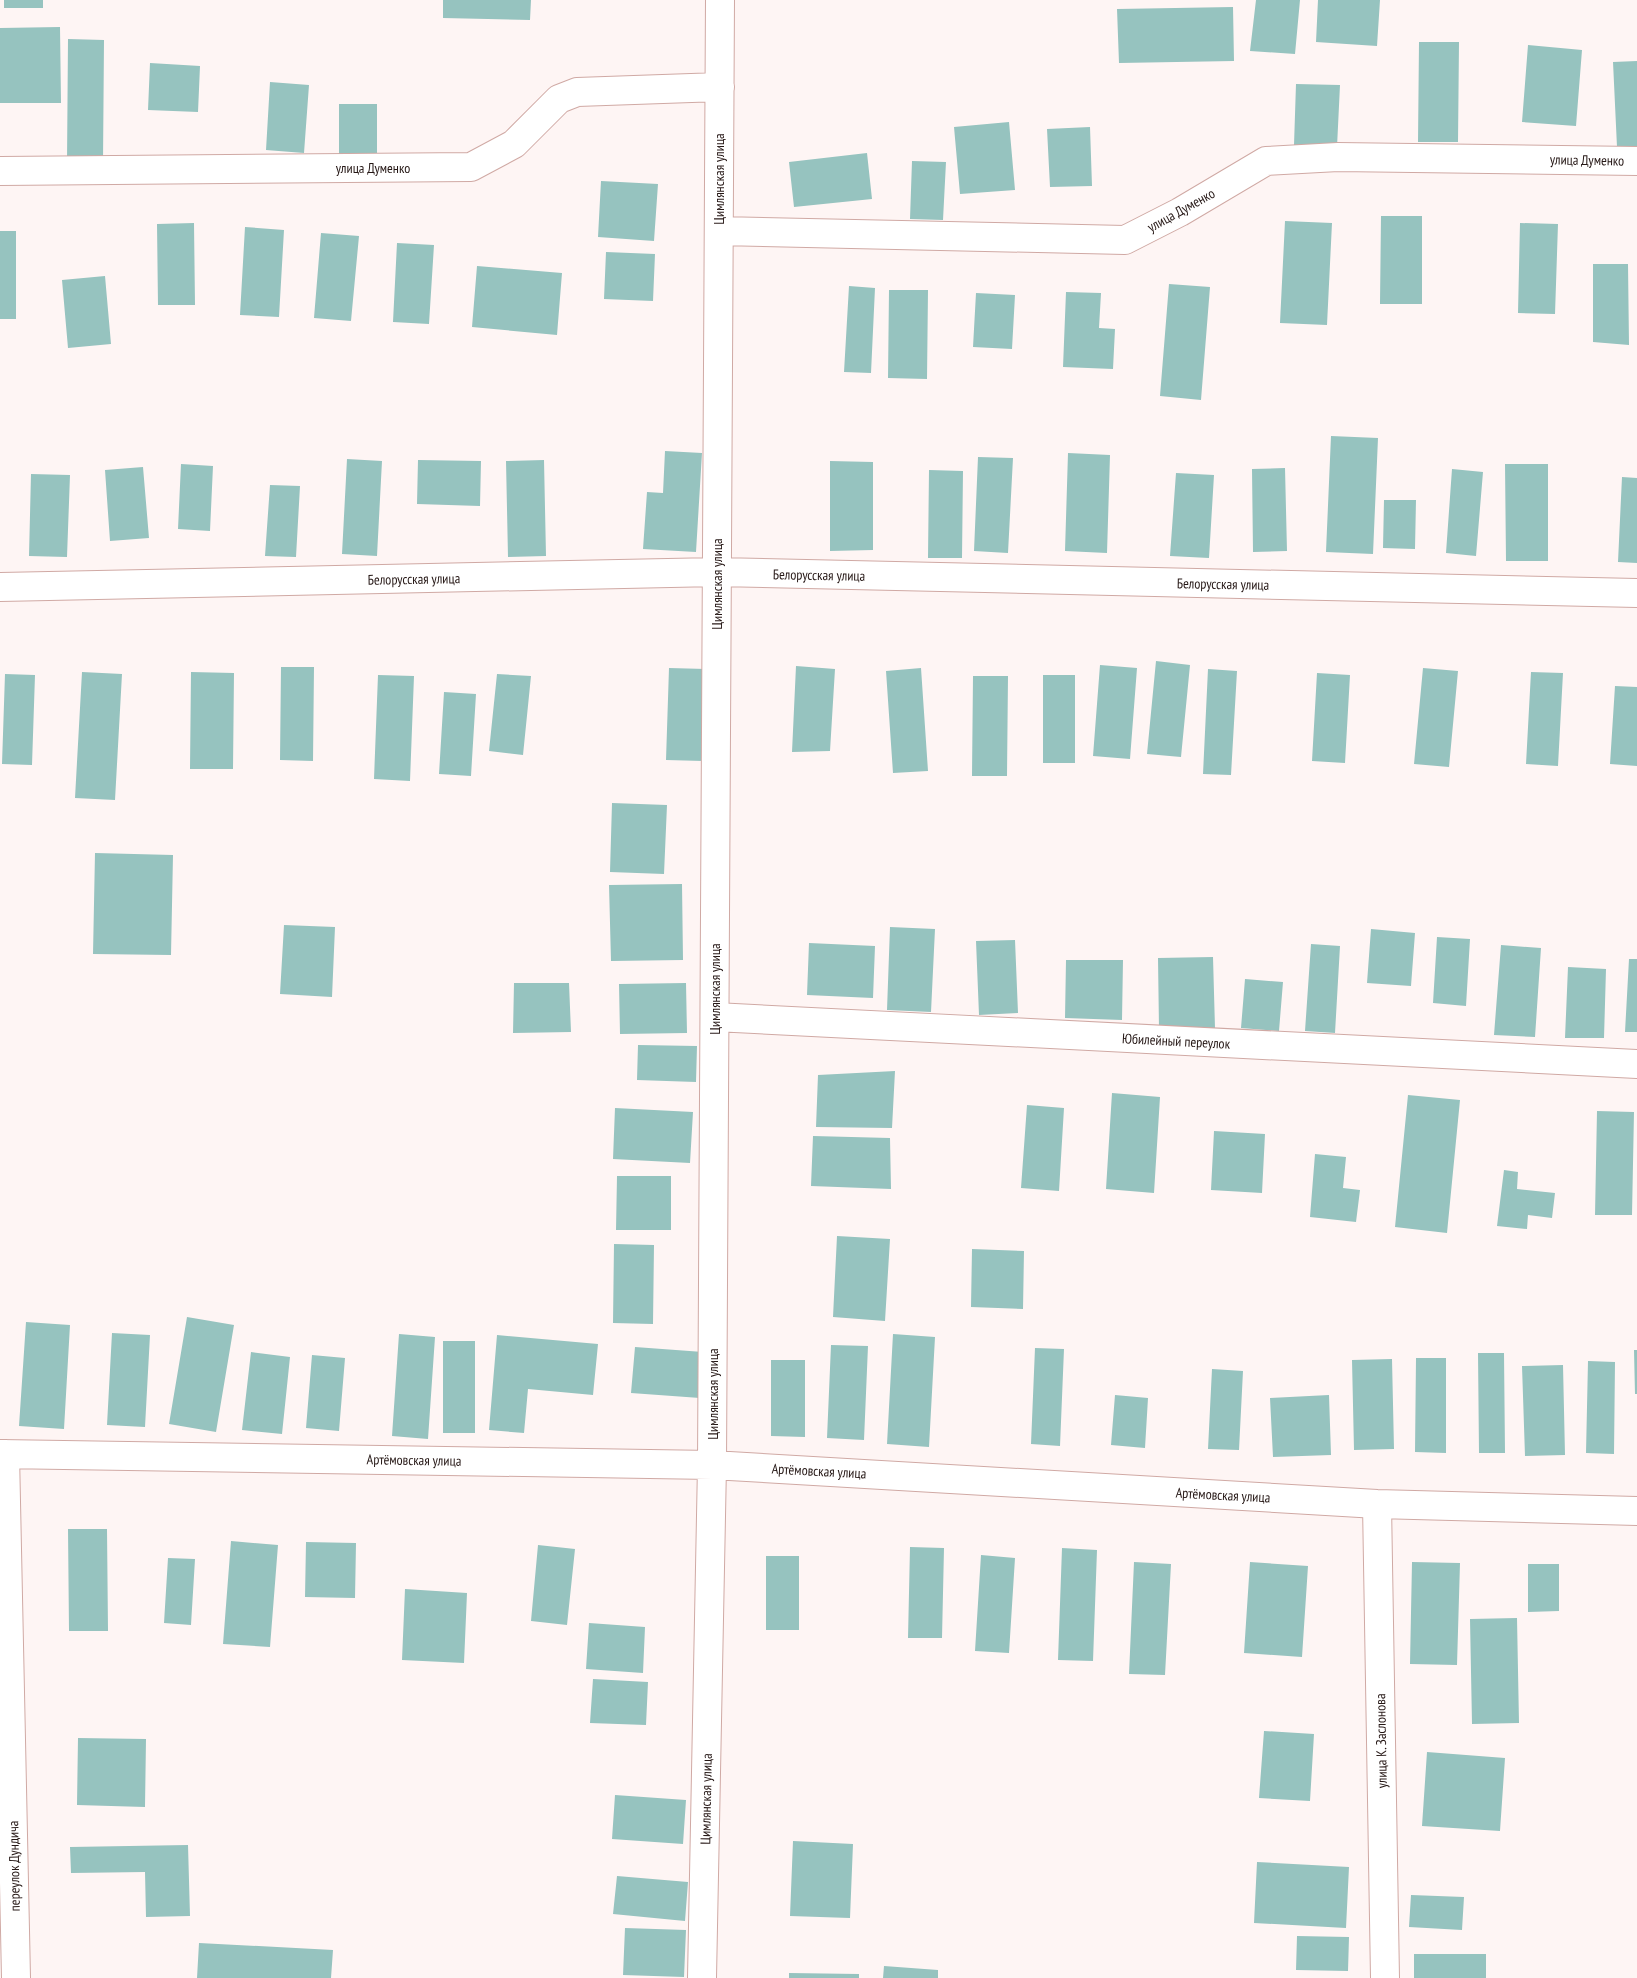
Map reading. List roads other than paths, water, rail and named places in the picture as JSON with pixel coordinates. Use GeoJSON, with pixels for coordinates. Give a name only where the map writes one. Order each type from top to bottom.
{"type":"FeatureCollection","features":[{"type":"Feature","properties":{"kind":"street","name":"Цимлянская улица"},"geometry":{"type":"LineString","coordinates":[[702,1978],[712,1465],[720,0]]}},
{"type":"Feature","properties":{"kind":"street","name":"улица Думенко"},"geometry":{"type":"LineString","coordinates":[[0,171],[471,167],[514,144],[559,99],[577,92],[720,87]]}},
{"type":"Feature","properties":{"kind":"street","name":"улица Думенко"},"geometry":{"type":"LineString","coordinates":[[719,231],[1125,240],[1180,212],[1266,160],[1338,157],[1637,161]]}},
{"type":"Feature","properties":{"kind":"street","name":"Белорусская улица"},"geometry":{"type":"LineString","coordinates":[[0,588],[717,572],[1637,593]]}},
{"type":"Feature","properties":{"kind":"street","name":"Юбилейный переулок"},"geometry":{"type":"LineString","coordinates":[[715,1017],[1637,1064]]}},
{"type":"Feature","properties":{"kind":"street","name":"Артёмовская улица"},"geometry":{"type":"LineString","coordinates":[[2,1454],[712,1465],[1377,1504],[1637,1511]]}},
{"type":"Feature","properties":{"kind":"street","name":"переулок Дундича"},"geometry":{"type":"LineString","coordinates":[[2,1454],[16,1978]]}},
{"type":"Feature","properties":{"kind":"street","name":"улица К. Заслонова"},"geometry":{"type":"LineString","coordinates":[[1377,1504],[1385,1978]]}}]}
